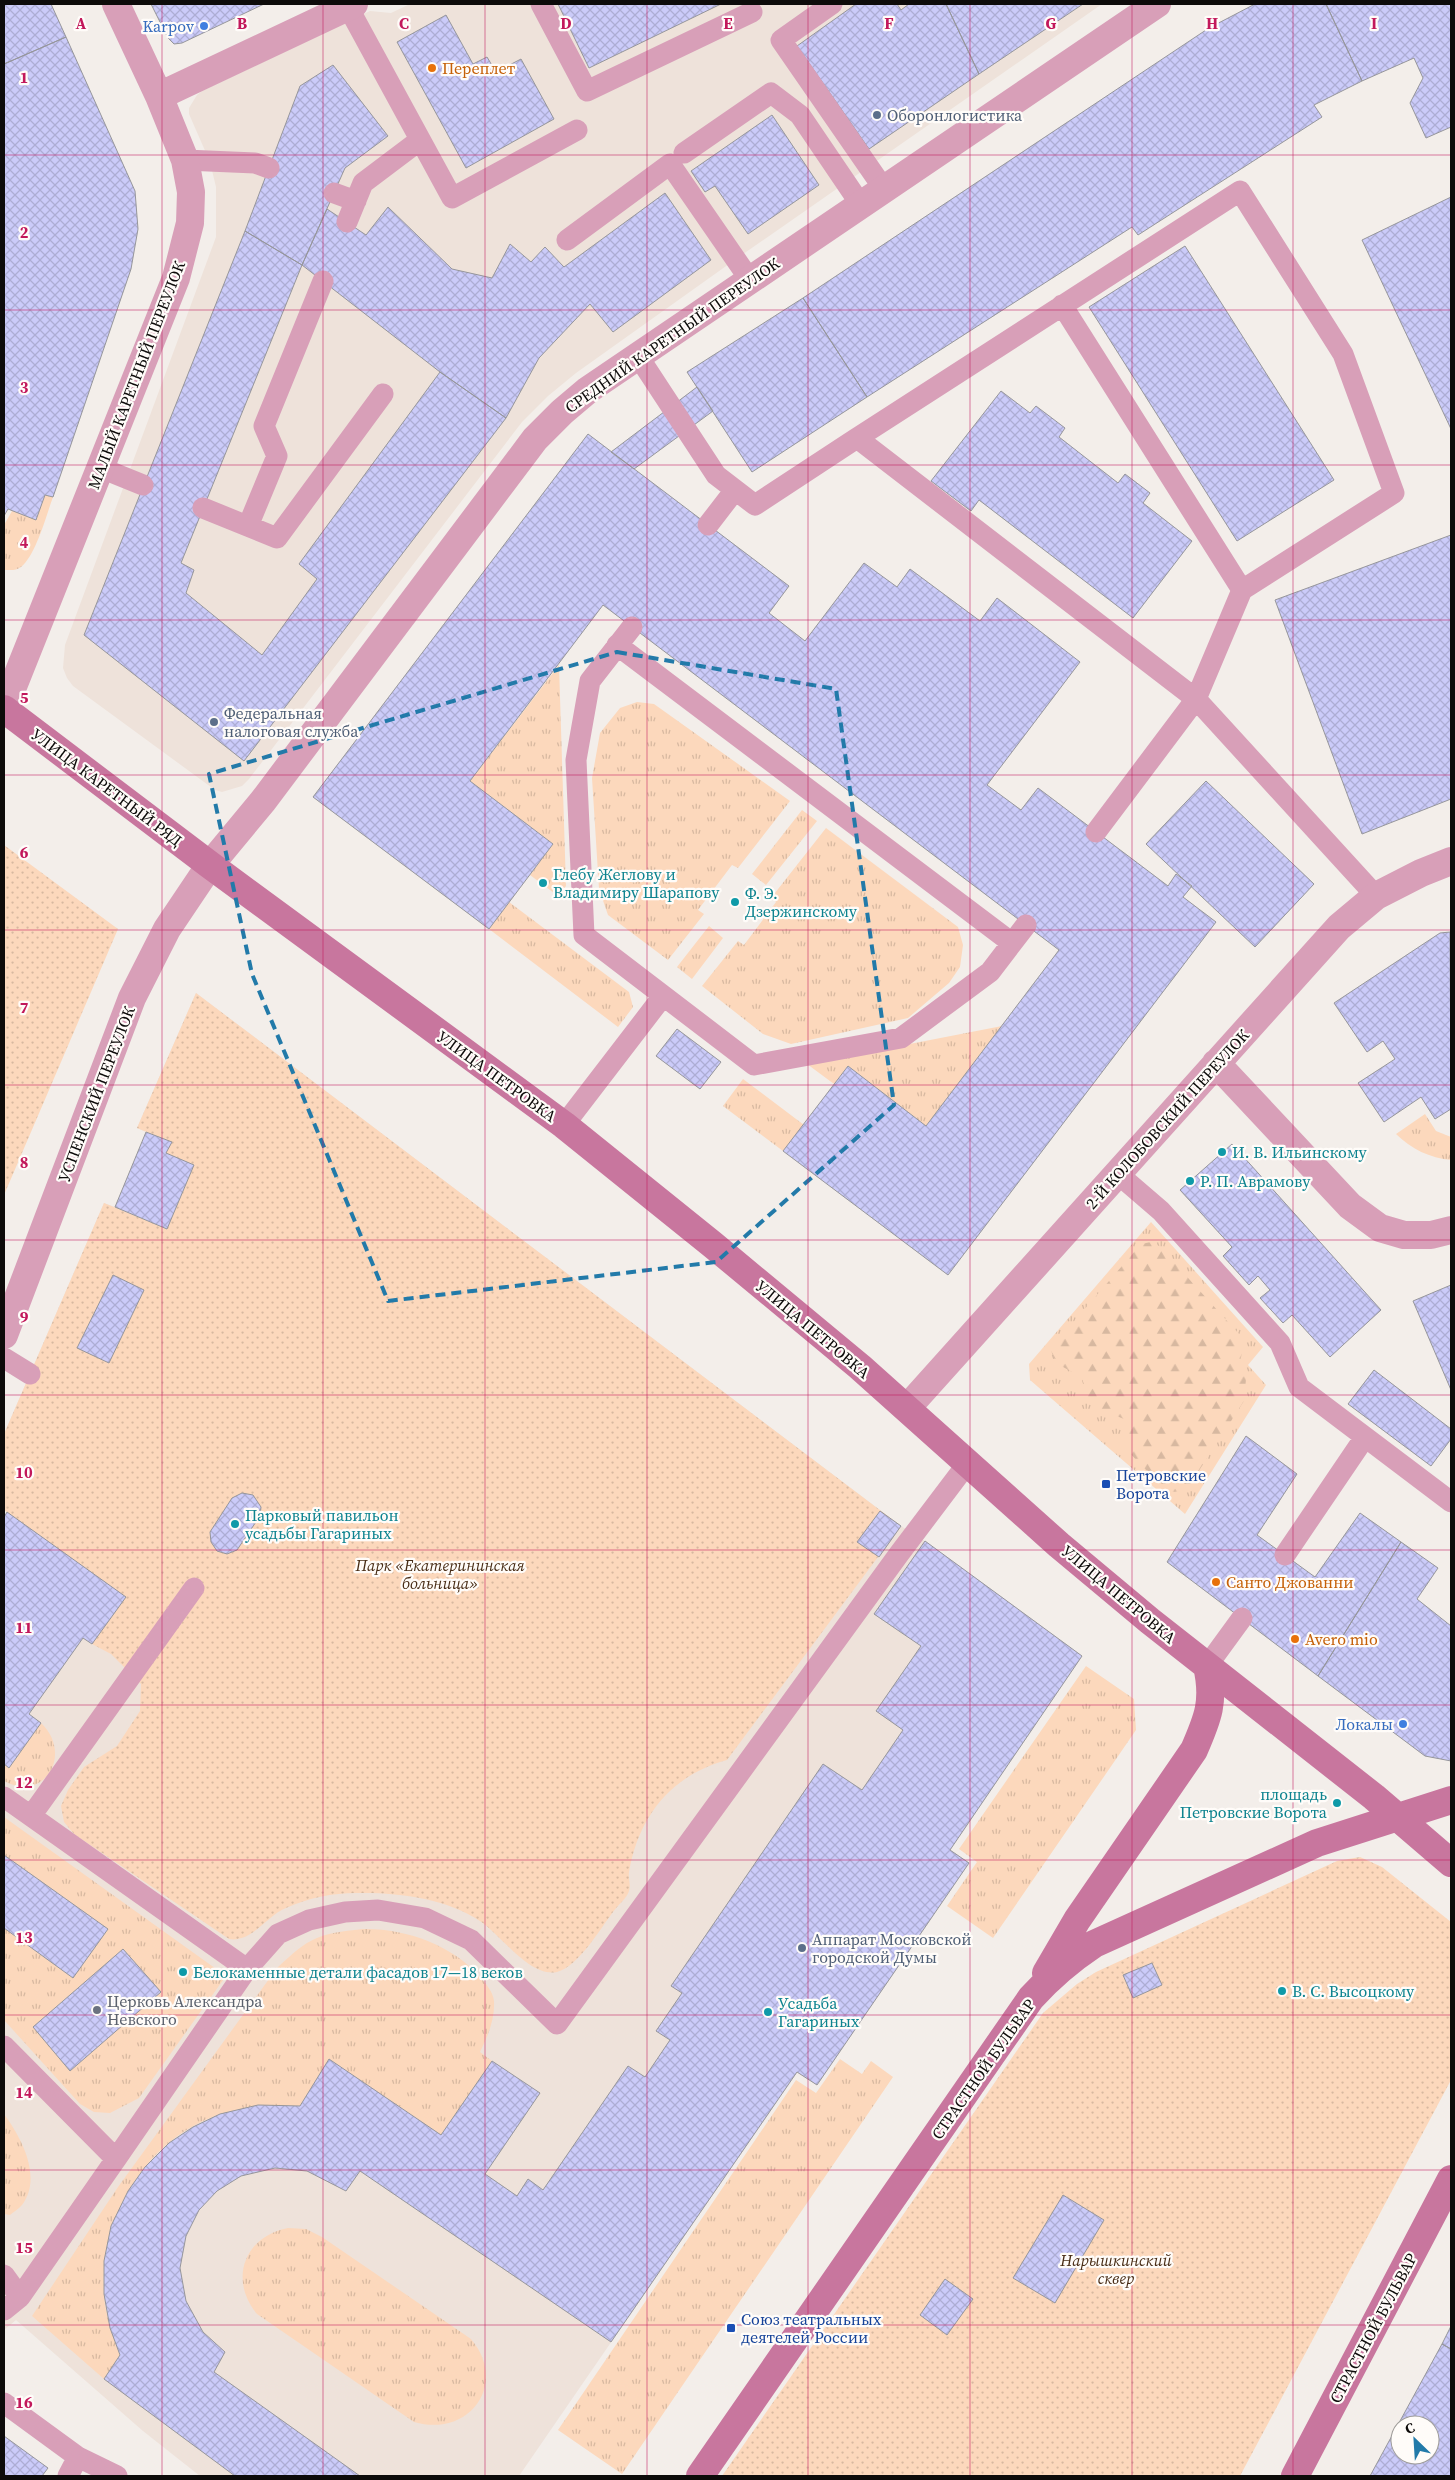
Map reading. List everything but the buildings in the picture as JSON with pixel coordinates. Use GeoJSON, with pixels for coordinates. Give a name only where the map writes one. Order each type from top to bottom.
{"type":"FeatureCollection","features":[{"type":"Feature","properties":{"kind":"main road","name":"УЛИЦА КАРЕТНЫЙ РЯД"},"geometry":{"type":"LineString","coordinates":[[4,709],[210,865]]}},
{"type":"Feature","properties":{"kind":"main road","name":"УЛИЦА ПЕТРОВКА"},"geometry":{"type":"LineString","coordinates":[[210,865],[564,1125],[713,1245],[907,1408],[1059,1545],[1207,1666],[1374,1797],[1396,1818]]}},
{"type":"Feature","properties":{"kind":"main road"},"geometry":{"type":"LineString","coordinates":[[1031,1998],[1077,1920],[1194,1750],[1207,1722],[1212,1699],[1207,1666]]}},
{"type":"Feature","properties":{"kind":"main road","name":"СТРАСТНОЙ БУЛЬВАР"},"geometry":{"type":"LineString","coordinates":[[700,2476],[1031,1998],[1067,1962],[1094,1944],[1317,1843],[1451,1800]]}},
{"type":"Feature","properties":{"kind":"main road"},"geometry":{"type":"LineString","coordinates":[[1396,1818],[1451,1863]]}},
{"type":"Feature","properties":{"kind":"main road","name":"СТРАСТНОЙ БУЛЬВАР"},"geometry":{"type":"LineString","coordinates":[[1295,2476],[1449,2188]]}},
{"type":"Feature","properties":{"kind":"street","name":"МАЛЫЙ КАРЕТНЫЙ ПЕРЕУЛОК"},"geometry":{"type":"LineString","coordinates":[[4,709],[176,278],[190,223],[192,192],[185,160],[159,96],[116,4]]}},
{"type":"Feature","properties":{"kind":"street","name":"СРЕДНИЙ КАРЕТНЫЙ ПЕРЕУЛОК"},"geometry":{"type":"LineString","coordinates":[[210,865],[263,801],[536,439],[562,412],[588,390],[1157,4]]}},
{"type":"Feature","properties":{"kind":"street"},"geometry":{"type":"LineString","coordinates":[[159,96],[351,5]]}},
{"type":"Feature","properties":{"kind":"street","name":"2-Й КОЛОБОВСКИЙ ПЕРЕУЛОК"},"geometry":{"type":"LineString","coordinates":[[907,1408],[1339,928],[1376,896],[1421,873],[1451,861]]}},
{"type":"Feature","properties":{"kind":"street","name":"УСПЕНСКИЙ ПЕРЕУЛОК"},"geometry":{"type":"LineString","coordinates":[[4,1335],[132,998],[167,929],[210,865]]}},
{"type":"Feature","properties":{"kind":"street"},"geometry":{"type":"LineString","coordinates":[[1216,1063],[1350,1206],[1380,1228],[1404,1235],[1432,1235],[1451,1230]]}},
{"type":"Feature","properties":{"kind":"lane"},"geometry":{"type":"LineString","coordinates":[[541,4],[587,91],[752,12]]}},
{"type":"Feature","properties":{"kind":"lane"},"geometry":{"type":"LineString","coordinates":[[832,4],[781,40],[884,189]]}},
{"type":"Feature","properties":{"kind":"lane"},"geometry":{"type":"LineString","coordinates":[[351,5],[452,198],[577,130]]}},
{"type":"Feature","properties":{"kind":"lane"},"geometry":{"type":"LineString","coordinates":[[684,153],[772,93],[800,115],[861,204]]}},
{"type":"Feature","properties":{"kind":"lane"},"geometry":{"type":"LineString","coordinates":[[347,222],[362,183],[420,140]]}},
{"type":"Feature","properties":{"kind":"lane"},"geometry":{"type":"LineString","coordinates":[[185,160],[255,163],[269,168]]}},
{"type":"Feature","properties":{"kind":"lane"},"geometry":{"type":"LineString","coordinates":[[567,240],[670,164],[750,280]]}},
{"type":"Feature","properties":{"kind":"lane"},"geometry":{"type":"LineString","coordinates":[[638,356],[716,475],[755,505],[1240,191],[1343,354],[1394,493],[1242,590],[1196,699],[1096,832]]}},
{"type":"Feature","properties":{"kind":"lane"},"geometry":{"type":"LineString","coordinates":[[334,193],[356,201]]}},
{"type":"Feature","properties":{"kind":"lane"},"geometry":{"type":"LineString","coordinates":[[248,526],[277,456],[264,426],[323,281]]}},
{"type":"Feature","properties":{"kind":"lane"},"geometry":{"type":"LineString","coordinates":[[1062,305],[1242,590]]}},
{"type":"Feature","properties":{"kind":"lane"},"geometry":{"type":"LineString","coordinates":[[203,508],[277,538],[383,394]]}},
{"type":"Feature","properties":{"kind":"lane"},"geometry":{"type":"LineString","coordinates":[[857,438],[1196,699],[1376,896]]}},
{"type":"Feature","properties":{"kind":"lane"},"geometry":{"type":"LineString","coordinates":[[101,468],[143,485]]}},
{"type":"Feature","properties":{"kind":"lane"},"geometry":{"type":"LineString","coordinates":[[708,525],[735,490]]}},
{"type":"Feature","properties":{"kind":"lane"},"geometry":{"type":"LineString","coordinates":[[632,627],[590,681],[576,760],[584,934],[754,1065],[901,1038],[990,972],[1026,924]]}},
{"type":"Feature","properties":{"kind":"lane"},"geometry":{"type":"LineString","coordinates":[[617,645],[1012,943]]}},
{"type":"Feature","properties":{"kind":"lane"},"geometry":{"type":"LineString","coordinates":[[564,1125],[663,996]]}},
{"type":"Feature","properties":{"kind":"lane"},"geometry":{"type":"LineString","coordinates":[[1118,1174],[1161,1211],[1280,1343],[1299,1387],[1451,1502]]}},
{"type":"Feature","properties":{"kind":"lane"},"geometry":{"type":"LineString","coordinates":[[4,1358],[30,1374]]}},
{"type":"Feature","properties":{"kind":"lane"},"geometry":{"type":"LineString","coordinates":[[1285,1555],[1364,1437]]}},
{"type":"Feature","properties":{"kind":"lane"},"geometry":{"type":"LineString","coordinates":[[12,2303],[116,2159],[247,1969],[278,1934],[309,1920],[345,1912],[378,1910],[425,1918],[471,1940],[557,2024],[899,1554],[967,1464]]}},
{"type":"Feature","properties":{"kind":"lane"},"geometry":{"type":"LineString","coordinates":[[31,1816],[194,1588]]}},
{"type":"Feature","properties":{"kind":"lane"},"geometry":{"type":"LineString","coordinates":[[1207,1666],[1242,1618]]}},
{"type":"Feature","properties":{"kind":"lane"},"geometry":{"type":"LineString","coordinates":[[4,1797],[247,1969]]}},
{"type":"Feature","properties":{"kind":"lane"},"geometry":{"type":"LineString","coordinates":[[4,2046],[116,2159]]}},
{"type":"Feature","properties":{"kind":"lane"},"geometry":{"type":"LineString","coordinates":[[4,2276],[12,2303]]}},
{"type":"Feature","properties":{"kind":"lane"},"geometry":{"type":"LineString","coordinates":[[4,2403],[78,2457],[117,2476]]}},
{"type":"Feature","properties":{"kind":"lane"},"geometry":{"type":"LineString","coordinates":[[68,2476],[78,2457]]}},
{"type":"Feature","properties":{"kind":"highlighted area"},"geometry":{"type":"Polygon","coordinates":[[[617,652],[836,689],[894,1105],[716,1262],[388,1301],[252,974],[209,774],[617,652]]]}},
{"type":"Feature","properties":{"kind":"shaded area"},"geometry":{"type":"Polygon","coordinates":[[[410,4],[1102,4],[736,259],[576,373],[548,396],[522,422],[249,779],[242,786],[222,792],[215,790],[73,686],[63,668],[65,645],[216,237],[216,187],[210,162],[189,114],[189,108],[197,95],[202,91],[370,11],[391,13],[410,4]]]}},
{"type":"Feature","properties":{"kind":"shaded area"},"geometry":{"type":"Polygon","coordinates":[[[196,993],[901,1526],[925,1541],[1082,1656],[950,1850],[969,1863],[817,2085],[797,2072],[519,2476],[200,2476],[143,2431],[16,2320],[4,2330],[4,1517],[7,1512],[4,1510],[4,1434],[104,1203],[115,1207],[146,1132],[137,1128],[196,993]]]}},
{"type":"Feature","properties":{"kind":"green space"},"geometry":{"type":"Polygon","coordinates":[[[45,495],[53,497],[40,535],[31,554],[19,568],[5,570],[4,525],[12,511],[45,495]]]}},
{"type":"Feature","properties":{"kind":"green space"},"geometry":{"type":"Polygon","coordinates":[[[559,665],[566,886],[558,896],[530,875],[553,844],[470,781],[559,665]]]}},
{"type":"Feature","properties":{"kind":"green space"},"geometry":{"type":"Polygon","coordinates":[[[637,702],[654,704],[790,801],[738,868],[732,865],[698,910],[704,914],[668,960],[608,915],[599,889],[592,778],[600,733],[620,708],[637,702]]]}},
{"type":"Feature","properties":{"kind":"green space"},"geometry":{"type":"Polygon","coordinates":[[[802,810],[817,821],[766,885],[752,874],[802,810]]]}},
{"type":"Feature","properties":{"kind":"green space"},"geometry":{"type":"Polygon","coordinates":[[[826,828],[958,927],[963,945],[960,967],[949,983],[908,1018],[791,1044],[763,1034],[702,986],[738,941],[744,945],[776,902],[771,898],[826,828]]]}},
{"type":"Feature","properties":{"kind":"green space"},"geometry":{"type":"Polygon","coordinates":[[[4,845],[118,929],[4,1195],[4,845]]]}},
{"type":"Feature","properties":{"kind":"green space"},"geometry":{"type":"Polygon","coordinates":[[[509,902],[629,992],[633,1007],[618,1027],[489,929],[509,902]]]}},
{"type":"Feature","properties":{"kind":"green space"},"geometry":{"type":"Polygon","coordinates":[[[709,926],[723,938],[692,979],[677,967],[709,926]]]}},
{"type":"Feature","properties":{"kind":"green space","name":"Парк «Екатерининская больница»"},"geometry":{"type":"Polygon","coordinates":[[[196,993],[901,1526],[727,1760],[707,1767],[690,1776],[674,1787],[661,1800],[650,1815],[634,1851],[629,1872],[630,1886],[628,1894],[581,1955],[557,1972],[537,1969],[526,1962],[488,1927],[467,1913],[436,1902],[404,1895],[347,1893],[312,1899],[294,1904],[279,1912],[245,1937],[229,1939],[74,1834],[64,1822],[61,1806],[68,1790],[84,1767],[117,1746],[140,1711],[141,1684],[111,1654],[92,1644],[125,1597],[4,1510],[4,1434],[104,1203],[167,1229],[194,1165],[166,1153],[171,1142],[137,1128],[196,993]]]}},
{"type":"Feature","properties":{"kind":"green space"},"geometry":{"type":"Polygon","coordinates":[[[1002,1026],[926,1126],[848,1066],[834,1084],[807,1064],[1002,1026]]]}},
{"type":"Feature","properties":{"kind":"green space"},"geometry":{"type":"Polygon","coordinates":[[[743,1079],[804,1125],[783,1151],[723,1106],[743,1079]]]}},
{"type":"Feature","properties":{"kind":"green space"},"geometry":{"type":"Polygon","coordinates":[[[1425,1114],[1436,1131],[1451,1137],[1451,1160],[1421,1152],[1396,1134],[1425,1114]]]}},
{"type":"Feature","properties":{"kind":"green space"},"geometry":{"type":"Polygon","coordinates":[[[1151,1222],[1263,1347],[1248,1365],[1266,1385],[1185,1514],[1030,1380],[1029,1364],[1151,1222]]]}},
{"type":"Feature","properties":{"kind":"green space"},"geometry":{"type":"Polygon","coordinates":[[[1151,1242],[1159,1246],[1239,1334],[1244,1344],[1239,1366],[1246,1379],[1244,1401],[1191,1483],[1183,1491],[1171,1492],[1138,1462],[1126,1443],[1128,1428],[1126,1420],[1094,1406],[1085,1397],[1085,1387],[1081,1376],[1057,1363],[1051,1348],[1141,1244],[1151,1242]]]}},
{"type":"Feature","properties":{"kind":"green space"},"geometry":{"type":"Polygon","coordinates":[[[1086,1666],[1134,1699],[1136,1730],[993,1938],[947,1906],[977,1862],[959,1849],[1086,1666]]]}},
{"type":"Feature","properties":{"kind":"green space"},"geometry":{"type":"Polygon","coordinates":[[[41,1723],[50,1735],[55,1748],[50,1772],[43,1780],[32,1785],[19,1786],[4,1781],[4,1764],[9,1767],[41,1723]]]}},
{"type":"Feature","properties":{"kind":"green space"},"geometry":{"type":"Polygon","coordinates":[[[4,1817],[226,1976],[139,2098],[110,2113],[94,2112],[80,2104],[4,2020],[4,1928],[73,1978],[108,1929],[4,1855],[4,1817]],[[123,1949],[33,2027],[160,1992],[123,1949]]]}},
{"type":"Feature","properties":{"kind":"green space","name":"Нарышкинский сквер"},"geometry":{"type":"Polygon","coordinates":[[[1360,1857],[1382,1867],[1451,1922],[1451,2080],[1240,2476],[722,2476],[1043,2013],[1077,1984],[1096,1972],[1337,1861],[1360,1857]]]}},
{"type":"Feature","properties":{"kind":"green space"},"geometry":{"type":"Polygon","coordinates":[[[363,1929],[379,1929],[411,1935],[442,1948],[470,1966],[489,1988],[494,2001],[490,2027],[480,2052],[492,2061],[441,2135],[329,2059],[300,2106],[270,2106],[231,2111],[194,2125],[171,2141],[150,2161],[133,2184],[119,2209],[110,2236],[105,2264],[104,2293],[108,2317],[120,2355],[104,2379],[32,2316],[118,2187],[277,1968],[307,1943],[315,1939],[324,1935],[363,1929]]]}},
{"type":"Feature","properties":{"kind":"green space"},"geometry":{"type":"Polygon","coordinates":[[[840,2059],[862,2074],[871,2061],[893,2077],[622,2474],[558,2430],[796,2080],[816,2093],[840,2059]]]}},
{"type":"Feature","properties":{"kind":"green space"},"geometry":{"type":"Polygon","coordinates":[[[4,2114],[23,2146],[30,2170],[28,2194],[22,2205],[10,2215],[4,2214],[4,2114]]]}},
{"type":"Feature","properties":{"kind":"green space"},"geometry":{"type":"Polygon","coordinates":[[[288,2228],[306,2229],[322,2237],[471,2339],[482,2356],[486,2373],[484,2389],[477,2403],[466,2415],[451,2422],[434,2425],[414,2422],[257,2314],[248,2301],[244,2287],[243,2274],[246,2261],[252,2249],[261,2240],[273,2233],[288,2228]]]}},
{"type":"Feature","properties":{"kind":"place","name":"Karpov"},"geometry":{"type":"Point","coordinates":[204,26]}},
{"type":"Feature","properties":{"kind":"place","name":"Переплет"},"geometry":{"type":"Point","coordinates":[432,68]}},
{"type":"Feature","properties":{"kind":"place","name":"Оборонлогистика"},"geometry":{"type":"Point","coordinates":[877,115]}},
{"type":"Feature","properties":{"kind":"place","name":"Федеральная налоговая служба"},"geometry":{"type":"Point","coordinates":[214,722]}},
{"type":"Feature","properties":{"kind":"place","name":"Глебу Жеглову и Владимиру Шарапову"},"geometry":{"type":"Point","coordinates":[543,883]}},
{"type":"Feature","properties":{"kind":"place","name":"Ф. Э. Дзержинскому"},"geometry":{"type":"Point","coordinates":[735,902]}},
{"type":"Feature","properties":{"kind":"place","name":"И. В. Ильинскому"},"geometry":{"type":"Point","coordinates":[1222,1152]}},
{"type":"Feature","properties":{"kind":"place","name":"Р. П. Аврамову"},"geometry":{"type":"Point","coordinates":[1190,1181]}},
{"type":"Feature","properties":{"kind":"place","name":"Петровские Ворота"},"geometry":{"type":"Point","coordinates":[1106,1484]}},
{"type":"Feature","properties":{"kind":"place","name":"Парковый павильон усадьбы Гагариных"},"geometry":{"type":"Point","coordinates":[235,1524]}},
{"type":"Feature","properties":{"kind":"place","name":"Санто Джованни"},"geometry":{"type":"Point","coordinates":[1216,1582]}},
{"type":"Feature","properties":{"kind":"place","name":"Avero mio"},"geometry":{"type":"Point","coordinates":[1295,1639]}},
{"type":"Feature","properties":{"kind":"place","name":"Локалы"},"geometry":{"type":"Point","coordinates":[1403,1724]}},
{"type":"Feature","properties":{"kind":"place","name":"площадь Петровские Ворота"},"geometry":{"type":"Point","coordinates":[1337,1803]}},
{"type":"Feature","properties":{"kind":"place","name":"Аппарат Московской городской Думы"},"geometry":{"type":"Point","coordinates":[802,1948]}},
{"type":"Feature","properties":{"kind":"place","name":"Белокаменные детали фасадов 17—18 веков"},"geometry":{"type":"Point","coordinates":[183,1972]}},
{"type":"Feature","properties":{"kind":"place","name":"В. С. Высоцкому"},"geometry":{"type":"Point","coordinates":[1282,1991]}},
{"type":"Feature","properties":{"kind":"place","name":"Церковь Александра Невского"},"geometry":{"type":"Point","coordinates":[97,2010]}},
{"type":"Feature","properties":{"kind":"place","name":"Усадьба Гагариных"},"geometry":{"type":"Point","coordinates":[768,2012]}},
{"type":"Feature","properties":{"kind":"place","name":"Союз театральных деятелей России"},"geometry":{"type":"Point","coordinates":[731,2328]}}]}
